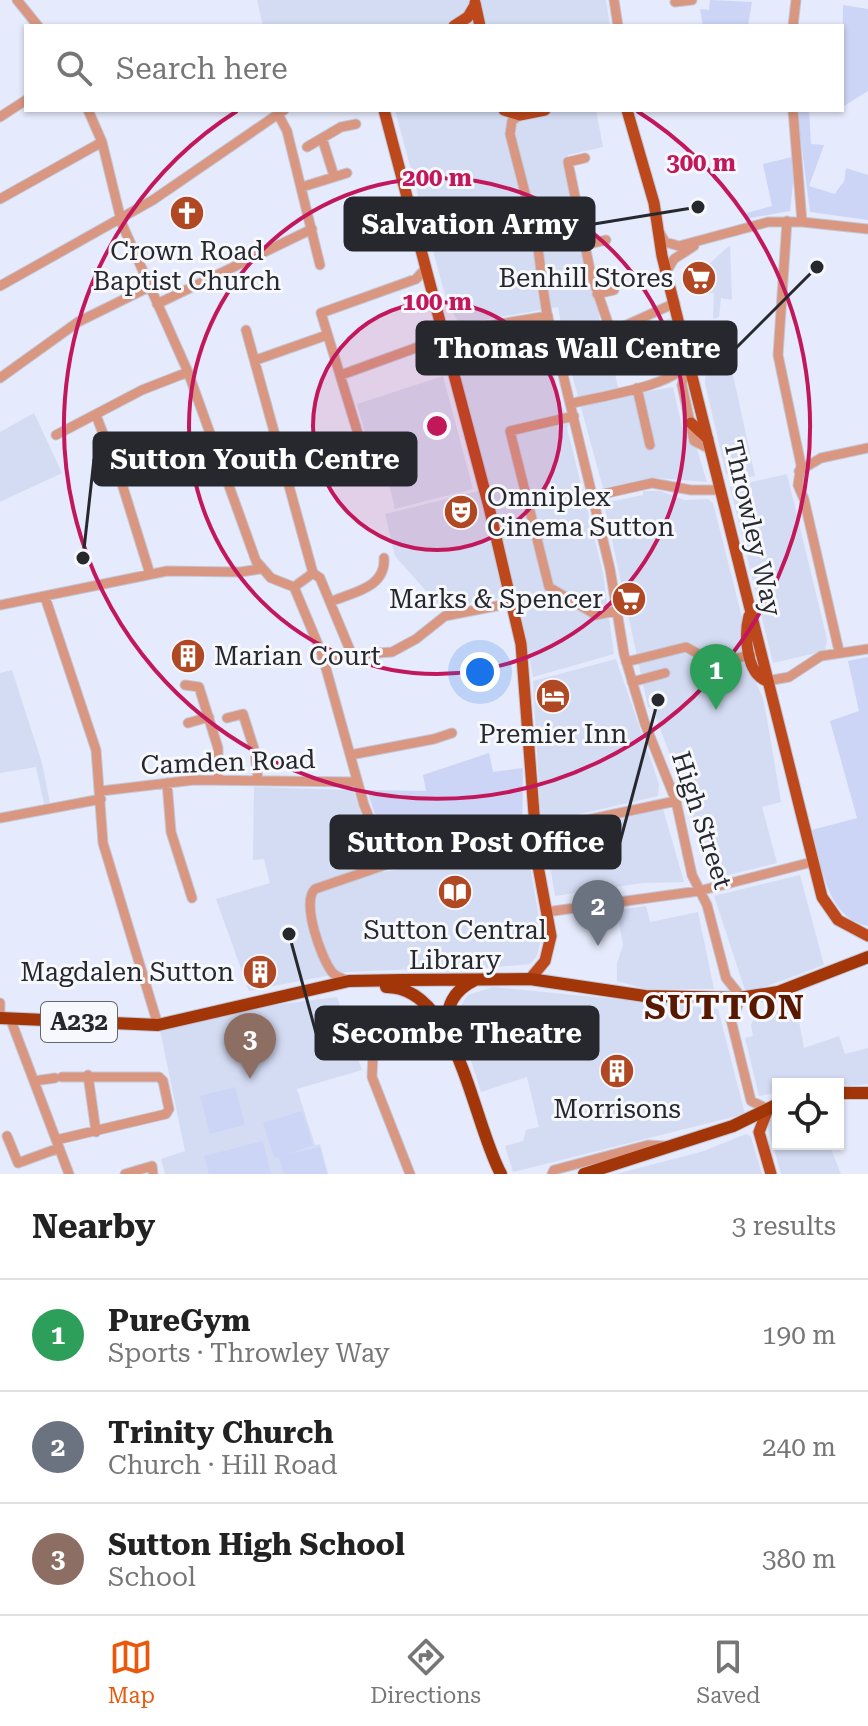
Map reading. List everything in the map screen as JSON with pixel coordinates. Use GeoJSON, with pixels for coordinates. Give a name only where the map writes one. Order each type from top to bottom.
{"type":"FeatureCollection","features":[{"type":"Feature","properties":{"kind":"highway","name":"A232"},"geometry":{"type":"LineString","coordinates":[[4,1018],[158,1025],[349,981],[530,979],[645,996],[734,998],[778,992],[868,957]]}},
{"type":"Feature","properties":{"kind":"highway"},"geometry":{"type":"LineString","coordinates":[[446,1031],[450,1003],[459,990],[478,979]]}},
{"type":"Feature","properties":{"kind":"highway","name":"A232"},"geometry":{"type":"LineString","coordinates":[[298,992],[403,989],[420,996],[446,1031],[501,1174]]}},
{"type":"Feature","properties":{"kind":"highway"},"geometry":{"type":"LineString","coordinates":[[844,1093],[868,1093]]}},
{"type":"Feature","properties":{"kind":"highway"},"geometry":{"type":"LineString","coordinates":[[584,1174],[617,1158],[673,1146],[733,1126],[772,1107]]}},
{"type":"Feature","properties":{"kind":"main road"},"geometry":{"type":"LineString","coordinates":[[458,24],[468,17],[475,2]]}},
{"type":"Feature","properties":{"kind":"main road"},"geometry":{"type":"LineString","coordinates":[[475,2],[480,24]]}},
{"type":"Feature","properties":{"kind":"main road"},"geometry":{"type":"LineString","coordinates":[[385,112],[419,233],[438,325],[512,603],[527,693],[535,837],[550,946],[545,961],[530,979]]}},
{"type":"Feature","properties":{"kind":"main road"},"geometry":{"type":"LineString","coordinates":[[510,112],[520,115],[535,112]]}},
{"type":"Feature","properties":{"kind":"main road","name":"Throwley Way"},"geometry":{"type":"LineString","coordinates":[[628,112],[823,900],[838,920],[868,936]]}},
{"type":"Feature","properties":{"kind":"main road"},"geometry":{"type":"LineString","coordinates":[[691,423],[709,444]]}},
{"type":"Feature","properties":{"kind":"main road"},"geometry":{"type":"LineString","coordinates":[[750,612],[746,627],[751,655],[756,673],[767,681]]}},
{"type":"Feature","properties":{"kind":"main road"},"geometry":{"type":"LineString","coordinates":[[771,1174],[759,1132],[772,1109]]}},
{"type":"Feature","properties":{"kind":"main road"},"geometry":{"type":"LineString","coordinates":[[733,1126],[759,1132]]}},
{"type":"Feature","properties":{"kind":"street"},"geometry":{"type":"LineString","coordinates":[[18,0],[36,24]]}},
{"type":"Feature","properties":{"kind":"street"},"geometry":{"type":"LineString","coordinates":[[614,0],[618,24]]}},
{"type":"Feature","properties":{"kind":"street"},"geometry":{"type":"LineString","coordinates":[[675,2],[692,0]]}},
{"type":"Feature","properties":{"kind":"street"},"geometry":{"type":"LineString","coordinates":[[793,24],[796,0]]}},
{"type":"Feature","properties":{"kind":"street"},"geometry":{"type":"LineString","coordinates":[[0,117],[24,101]]}},
{"type":"Feature","properties":{"kind":"street"},"geometry":{"type":"LineString","coordinates":[[89,112],[102,142],[121,216],[188,372],[260,569],[271,578],[294,587],[322,657],[364,805],[388,864]]}},
{"type":"Feature","properties":{"kind":"street"},"geometry":{"type":"LineString","coordinates":[[0,286],[189,177],[281,112],[320,265]]}},
{"type":"Feature","properties":{"kind":"street"},"geometry":{"type":"LineString","coordinates":[[793,112],[802,222]]}},
{"type":"Feature","properties":{"kind":"street","name":"High Street"},"geometry":{"type":"LineString","coordinates":[[520,115],[507,129],[537,243],[548,316],[554,339],[559,345],[610,569],[626,662],[676,801],[689,863],[707,905],[734,998]]}},
{"type":"Feature","properties":{"kind":"street"},"geometry":{"type":"LineString","coordinates":[[307,147],[323,141],[341,127],[356,124]]}},
{"type":"Feature","properties":{"kind":"street"},"geometry":{"type":"LineString","coordinates":[[323,141],[334,176]]}},
{"type":"Feature","properties":{"kind":"street"},"geometry":{"type":"LineString","coordinates":[[0,199],[102,142]]}},
{"type":"Feature","properties":{"kind":"street"},"geometry":{"type":"LineString","coordinates":[[585,158],[568,162],[597,294],[611,332]]}},
{"type":"Feature","properties":{"kind":"street"},"geometry":{"type":"LineString","coordinates":[[302,187],[347,173]]}},
{"type":"Feature","properties":{"kind":"street"},"geometry":{"type":"LineString","coordinates":[[658,230],[668,244],[697,243],[749,227],[787,221],[868,229]]}},
{"type":"Feature","properties":{"kind":"street"},"geometry":{"type":"LineString","coordinates":[[787,221],[778,355],[799,471],[798,485],[839,651]]}},
{"type":"Feature","properties":{"kind":"street"},"geometry":{"type":"LineString","coordinates":[[157,304],[312,229]]}},
{"type":"Feature","properties":{"kind":"street"},"geometry":{"type":"LineString","coordinates":[[585,245],[606,240]]}},
{"type":"Feature","properties":{"kind":"street"},"geometry":{"type":"LineString","coordinates":[[668,269],[674,259],[697,243]]}},
{"type":"Feature","properties":{"kind":"street"},"geometry":{"type":"LineString","coordinates":[[363,450],[321,316],[323,311],[416,279],[425,269]]}},
{"type":"Feature","properties":{"kind":"street"},"geometry":{"type":"LineString","coordinates":[[0,378],[78,322],[149,287]]}},
{"type":"Feature","properties":{"kind":"street"},"geometry":{"type":"LineString","coordinates":[[597,294],[614,290]]}},
{"type":"Feature","properties":{"kind":"street"},"geometry":{"type":"LineString","coordinates":[[559,345],[611,332],[675,303]]}},
{"type":"Feature","properties":{"kind":"street"},"geometry":{"type":"LineString","coordinates":[[438,325],[463,330],[548,316]]}},
{"type":"Feature","properties":{"kind":"street"},"geometry":{"type":"LineString","coordinates":[[246,330],[313,573],[320,578],[352,655]]}},
{"type":"Feature","properties":{"kind":"street"},"geometry":{"type":"LineString","coordinates":[[256,360],[327,335]]}},
{"type":"Feature","properties":{"kind":"street"},"geometry":{"type":"LineString","coordinates":[[341,375],[432,342]]}},
{"type":"Feature","properties":{"kind":"street"},"geometry":{"type":"LineString","coordinates":[[570,404],[637,388],[669,378],[689,367],[714,365]]}},
{"type":"Feature","properties":{"kind":"street"},"geometry":{"type":"LineString","coordinates":[[689,367],[682,385],[691,423]]}},
{"type":"Feature","properties":{"kind":"street"},"geometry":{"type":"LineString","coordinates":[[56,435],[188,372]]}},
{"type":"Feature","properties":{"kind":"street"},"geometry":{"type":"LineString","coordinates":[[669,378],[682,385]]}},
{"type":"Feature","properties":{"kind":"street"},"geometry":{"type":"LineString","coordinates":[[637,388],[650,445]]}},
{"type":"Feature","properties":{"kind":"street"},"geometry":{"type":"LineString","coordinates":[[96,415],[122,484],[150,574]]}},
{"type":"Feature","properties":{"kind":"street"},"geometry":{"type":"LineString","coordinates":[[574,416],[510,431],[549,587],[596,615],[615,611]]}},
{"type":"Feature","properties":{"kind":"street"},"geometry":{"type":"LineString","coordinates":[[799,471],[821,458],[868,448]]}},
{"type":"Feature","properties":{"kind":"street"},"geometry":{"type":"LineString","coordinates":[[603,494],[658,482],[691,490],[720,490]]}},
{"type":"Feature","properties":{"kind":"street"},"geometry":{"type":"LineString","coordinates":[[330,602],[380,581],[385,572],[384,558]]}},
{"type":"Feature","properties":{"kind":"street"},"geometry":{"type":"LineString","coordinates":[[0,605],[150,574],[191,569],[240,572],[260,569]]}},
{"type":"Feature","properties":{"kind":"street"},"geometry":{"type":"LineString","coordinates":[[294,587],[313,573]]}},
{"type":"Feature","properties":{"kind":"street"},"geometry":{"type":"LineString","coordinates":[[45,597],[96,750],[103,843],[158,1025]]}},
{"type":"Feature","properties":{"kind":"street"},"geometry":{"type":"LineString","coordinates":[[322,657],[392,652],[416,639],[445,616],[512,603]]}},
{"type":"Feature","properties":{"kind":"street"},"geometry":{"type":"LineString","coordinates":[[626,662],[686,647],[715,663],[751,655]]}},
{"type":"Feature","properties":{"kind":"street"},"geometry":{"type":"LineString","coordinates":[[767,681],[789,677],[821,656],[868,649]]}},
{"type":"Feature","properties":{"kind":"street"},"geometry":{"type":"LineString","coordinates":[[632,682],[665,673]]}},
{"type":"Feature","properties":{"kind":"street"},"geometry":{"type":"LineString","coordinates":[[185,685],[199,687],[218,748],[218,780]]}},
{"type":"Feature","properties":{"kind":"street"},"geometry":{"type":"LineString","coordinates":[[227,718],[243,714],[248,724],[258,780]]}},
{"type":"Feature","properties":{"kind":"street"},"geometry":{"type":"LineString","coordinates":[[188,723],[209,717]]}},
{"type":"Feature","properties":{"kind":"street"},"geometry":{"type":"LineString","coordinates":[[350,755],[452,733]]}},
{"type":"Feature","properties":{"kind":"street","name":"Camden Road"},"geometry":{"type":"LineString","coordinates":[[0,818],[122,789],[167,783],[218,780],[357,782]]}},
{"type":"Feature","properties":{"kind":"street"},"geometry":{"type":"LineString","coordinates":[[167,783],[171,832],[192,898]]}},
{"type":"Feature","properties":{"kind":"street"},"geometry":{"type":"LineString","coordinates":[[349,981],[331,970],[307,902],[315,889],[388,864],[535,837],[676,801]]}},
{"type":"Feature","properties":{"kind":"street"},"geometry":{"type":"LineString","coordinates":[[546,912],[699,891],[812,862]]}},
{"type":"Feature","properties":{"kind":"street"},"geometry":{"type":"LineString","coordinates":[[734,998],[731,1020],[751,1101],[772,1107]]}},
{"type":"Feature","properties":{"kind":"street"},"geometry":{"type":"LineString","coordinates":[[0,1003],[69,1174]]}},
{"type":"Feature","properties":{"kind":"street"},"geometry":{"type":"LineString","coordinates":[[373,1053],[372,1077],[410,1174]]}},
{"type":"Feature","properties":{"kind":"street"},"geometry":{"type":"LineString","coordinates":[[7,1136],[14,1167],[58,1144],[166,1114],[169,1109],[162,1079],[88,1075],[34,1081]]}},
{"type":"Feature","properties":{"kind":"street"},"geometry":{"type":"LineString","coordinates":[[88,1075],[96,1132]]}},
{"type":"Feature","properties":{"kind":"street"},"geometry":{"type":"LineString","coordinates":[[539,1174],[617,1158]]}},
{"type":"Feature","properties":{"kind":"street"},"geometry":{"type":"LineString","coordinates":[[125,1174],[152,1166],[153,1174]]}},
{"type":"Feature","properties":{"kind":"shaded area"},"geometry":{"type":"Polygon","coordinates":[[[257,0],[606,0],[610,24],[263,24],[257,0]]]}},
{"type":"Feature","properties":{"kind":"shaded area"},"geometry":{"type":"Polygon","coordinates":[[[710,0],[752,2],[748,24],[703,24],[700,9],[709,10],[710,0]]]}},
{"type":"Feature","properties":{"kind":"shaded area"},"geometry":{"type":"Polygon","coordinates":[[[843,5],[868,9],[868,91],[844,106],[844,24],[843,5]]]}},
{"type":"Feature","properties":{"kind":"shaded area"},"geometry":{"type":"Polygon","coordinates":[[[396,112],[596,112],[603,147],[568,155],[568,161],[597,294],[600,325],[563,336],[558,307],[460,324],[448,306],[396,112]]]}},
{"type":"Feature","properties":{"kind":"shaded area"},"geometry":{"type":"Polygon","coordinates":[[[797,112],[809,112],[811,144],[824,145],[809,186],[835,194],[844,182],[846,168],[868,175],[868,220],[810,212],[797,112]]]}},
{"type":"Feature","properties":{"kind":"shaded area"},"geometry":{"type":"Polygon","coordinates":[[[796,156],[790,211],[745,219],[743,214],[772,206],[763,164],[796,156]]]}},
{"type":"Feature","properties":{"kind":"shaded area"},"geometry":{"type":"Polygon","coordinates":[[[730,245],[732,300],[721,298],[719,317],[713,319],[714,293],[707,293],[689,282],[730,245]]]}},
{"type":"Feature","properties":{"kind":"shaded area"},"geometry":{"type":"Polygon","coordinates":[[[671,318],[684,361],[680,370],[665,377],[659,356],[613,365],[620,396],[673,387],[683,431],[696,446],[707,482],[657,478],[603,488],[567,356],[671,318]]]}},
{"type":"Feature","properties":{"kind":"shaded area"},"geometry":{"type":"Polygon","coordinates":[[[542,319],[546,322],[559,401],[570,421],[567,428],[603,573],[614,654],[533,677],[517,595],[441,608],[395,556],[385,514],[486,489],[452,335],[542,319]]]}},
{"type":"Feature","properties":{"kind":"shaded area"},"geometry":{"type":"Polygon","coordinates":[[[720,334],[732,335],[733,359],[730,361],[755,476],[732,481],[730,474],[726,474],[705,383],[706,372],[717,362],[720,334]]]}},
{"type":"Feature","properties":{"kind":"shaded area"},"geometry":{"type":"Polygon","coordinates":[[[443,376],[473,489],[395,509],[384,463],[374,466],[357,404],[443,376]]]}},
{"type":"Feature","properties":{"kind":"shaded area"},"geometry":{"type":"Polygon","coordinates":[[[34,413],[62,473],[0,502],[0,432],[34,413]]]}},
{"type":"Feature","properties":{"kind":"shaded area"},"geometry":{"type":"Polygon","coordinates":[[[787,474],[827,639],[825,651],[773,663],[730,487],[787,474]]]}},
{"type":"Feature","properties":{"kind":"shaded area"},"geometry":{"type":"Polygon","coordinates":[[[643,491],[660,491],[684,500],[708,499],[713,503],[744,625],[753,676],[763,698],[769,730],[781,802],[762,807],[777,863],[712,879],[700,835],[652,707],[648,707],[604,503],[643,495],[643,491]]]}},
{"type":"Feature","properties":{"kind":"shaded area"},"geometry":{"type":"Polygon","coordinates":[[[868,657],[868,926],[843,913],[835,901],[823,874],[812,830],[857,818],[830,721],[859,711],[848,661],[868,657]]]}},
{"type":"Feature","properties":{"kind":"shaded area"},"geometry":{"type":"Polygon","coordinates":[[[616,659],[659,784],[658,796],[541,823],[533,681],[616,659]]]}},
{"type":"Feature","properties":{"kind":"shaded area"},"geometry":{"type":"Polygon","coordinates":[[[12,670],[42,763],[50,803],[44,804],[36,767],[0,773],[0,673],[12,670]]]}},
{"type":"Feature","properties":{"kind":"shaded area"},"geometry":{"type":"Polygon","coordinates":[[[489,753],[493,772],[523,768],[522,837],[420,854],[393,857],[388,854],[367,790],[426,791],[423,775],[489,753]]]}},
{"type":"Feature","properties":{"kind":"shaded area"},"geometry":{"type":"Polygon","coordinates":[[[254,787],[353,790],[382,872],[527,848],[542,935],[537,956],[530,964],[444,972],[418,969],[346,972],[249,991],[216,899],[270,883],[264,859],[253,860],[254,787]]]}},
{"type":"Feature","properties":{"kind":"shaded area"},"geometry":{"type":"Polygon","coordinates":[[[663,809],[684,882],[643,883],[555,896],[546,842],[553,835],[663,809]]]}},
{"type":"Feature","properties":{"kind":"shaded area"},"geometry":{"type":"Polygon","coordinates":[[[800,875],[824,965],[759,989],[745,990],[714,896],[800,875]]]}},
{"type":"Feature","properties":{"kind":"shaded area"},"geometry":{"type":"Polygon","coordinates":[[[646,906],[650,922],[698,912],[714,989],[645,989],[617,981],[617,963],[623,945],[617,910],[646,906]]]}},
{"type":"Feature","properties":{"kind":"shaded area"},"geometry":{"type":"Polygon","coordinates":[[[493,987],[718,1009],[745,1114],[513,1172],[505,1146],[523,1141],[526,1130],[539,1127],[527,1077],[481,1092],[456,1013],[468,995],[493,987]]]}},
{"type":"Feature","properties":{"kind":"shaded area"},"geometry":{"type":"Polygon","coordinates":[[[337,997],[362,1070],[297,1089],[315,1145],[320,1144],[328,1174],[165,1174],[161,1159],[185,1151],[160,1030],[260,1007],[337,997]]]}},
{"type":"Feature","properties":{"kind":"shaded area"},"geometry":{"type":"Polygon","coordinates":[[[796,1005],[804,1048],[839,1036],[845,1054],[868,1048],[868,1084],[848,1086],[844,1078],[772,1078],[772,1093],[759,1096],[745,1038],[753,1036],[751,1025],[755,1016],[796,1005]]]}},
{"type":"Feature","properties":{"kind":"shaded area"},"geometry":{"type":"Polygon","coordinates":[[[235,1087],[245,1125],[210,1134],[200,1096],[235,1087]]]}},
{"type":"Feature","properties":{"kind":"shaded area"},"geometry":{"type":"Polygon","coordinates":[[[302,1111],[313,1145],[289,1154],[320,1147],[327,1174],[283,1174],[279,1157],[274,1158],[263,1123],[302,1111]]]}},
{"type":"Feature","properties":{"kind":"shaded area"},"geometry":{"type":"Polygon","coordinates":[[[772,1120],[772,1142],[766,1121],[772,1120]]]}},
{"type":"Feature","properties":{"kind":"shaded area"},"geometry":{"type":"Polygon","coordinates":[[[746,1134],[751,1137],[762,1174],[616,1174],[704,1151],[746,1134]]]}},
{"type":"Feature","properties":{"kind":"shaded area"},"geometry":{"type":"Polygon","coordinates":[[[263,1141],[271,1174],[209,1174],[204,1156],[263,1141]]]}},
{"type":"Feature","properties":{"kind":"shaded area"},"geometry":{"type":"Polygon","coordinates":[[[774,1150],[831,1150],[841,1174],[781,1174],[774,1150]]]}},
{"type":"Feature","properties":{"kind":"place","name":"Salvation Army"},"geometry":{"type":"Point","coordinates":[698,207]}},
{"type":"Feature","properties":{"kind":"place","name":"Crown Road Baptist Church"},"geometry":{"type":"Point","coordinates":[187,213]}},
{"type":"Feature","properties":{"kind":"place","name":"Thomas Wall Centre"},"geometry":{"type":"Point","coordinates":[817,267]}},
{"type":"Feature","properties":{"kind":"place","name":"Benhill Stores"},"geometry":{"type":"Point","coordinates":[699,278]}},
{"type":"Feature","properties":{"kind":"place","name":"Omniplex Cinema Sutton"},"geometry":{"type":"Point","coordinates":[461,512]}},
{"type":"Feature","properties":{"kind":"place","name":"Sutton Youth Centre"},"geometry":{"type":"Point","coordinates":[83,558]}},
{"type":"Feature","properties":{"kind":"place","name":"Marks & Spencer"},"geometry":{"type":"Point","coordinates":[629,599]}},
{"type":"Feature","properties":{"kind":"place","name":"Marian Court"},"geometry":{"type":"Point","coordinates":[188,656]}},
{"type":"Feature","properties":{"kind":"place","name":"Premier Inn"},"geometry":{"type":"Point","coordinates":[553,696]}},
{"type":"Feature","properties":{"kind":"place","name":"Sutton Post Office"},"geometry":{"type":"Point","coordinates":[658,700]}},
{"type":"Feature","properties":{"kind":"place","name":"PureGym"},"geometry":{"type":"Point","coordinates":[716,710]}},
{"type":"Feature","properties":{"kind":"place","name":"Sutton Central Library"},"geometry":{"type":"Point","coordinates":[455,892]}},
{"type":"Feature","properties":{"kind":"place","name":"Secombe Theatre"},"geometry":{"type":"Point","coordinates":[289,934]}},
{"type":"Feature","properties":{"kind":"place","name":"Trinity Church"},"geometry":{"type":"Point","coordinates":[598,946]}},
{"type":"Feature","properties":{"kind":"place","name":"Magdalen Sutton"},"geometry":{"type":"Point","coordinates":[260,972]}},
{"type":"Feature","properties":{"kind":"place","name":"Morrisons"},"geometry":{"type":"Point","coordinates":[617,1071]}},
{"type":"Feature","properties":{"kind":"place","name":"Sutton High School"},"geometry":{"type":"Point","coordinates":[250,1079]}},
{"type":"Feature","properties":{"kind":"district","name":"SUTTON"},"geometry":{"type":"Point","coordinates":[725,1007]}}]}
